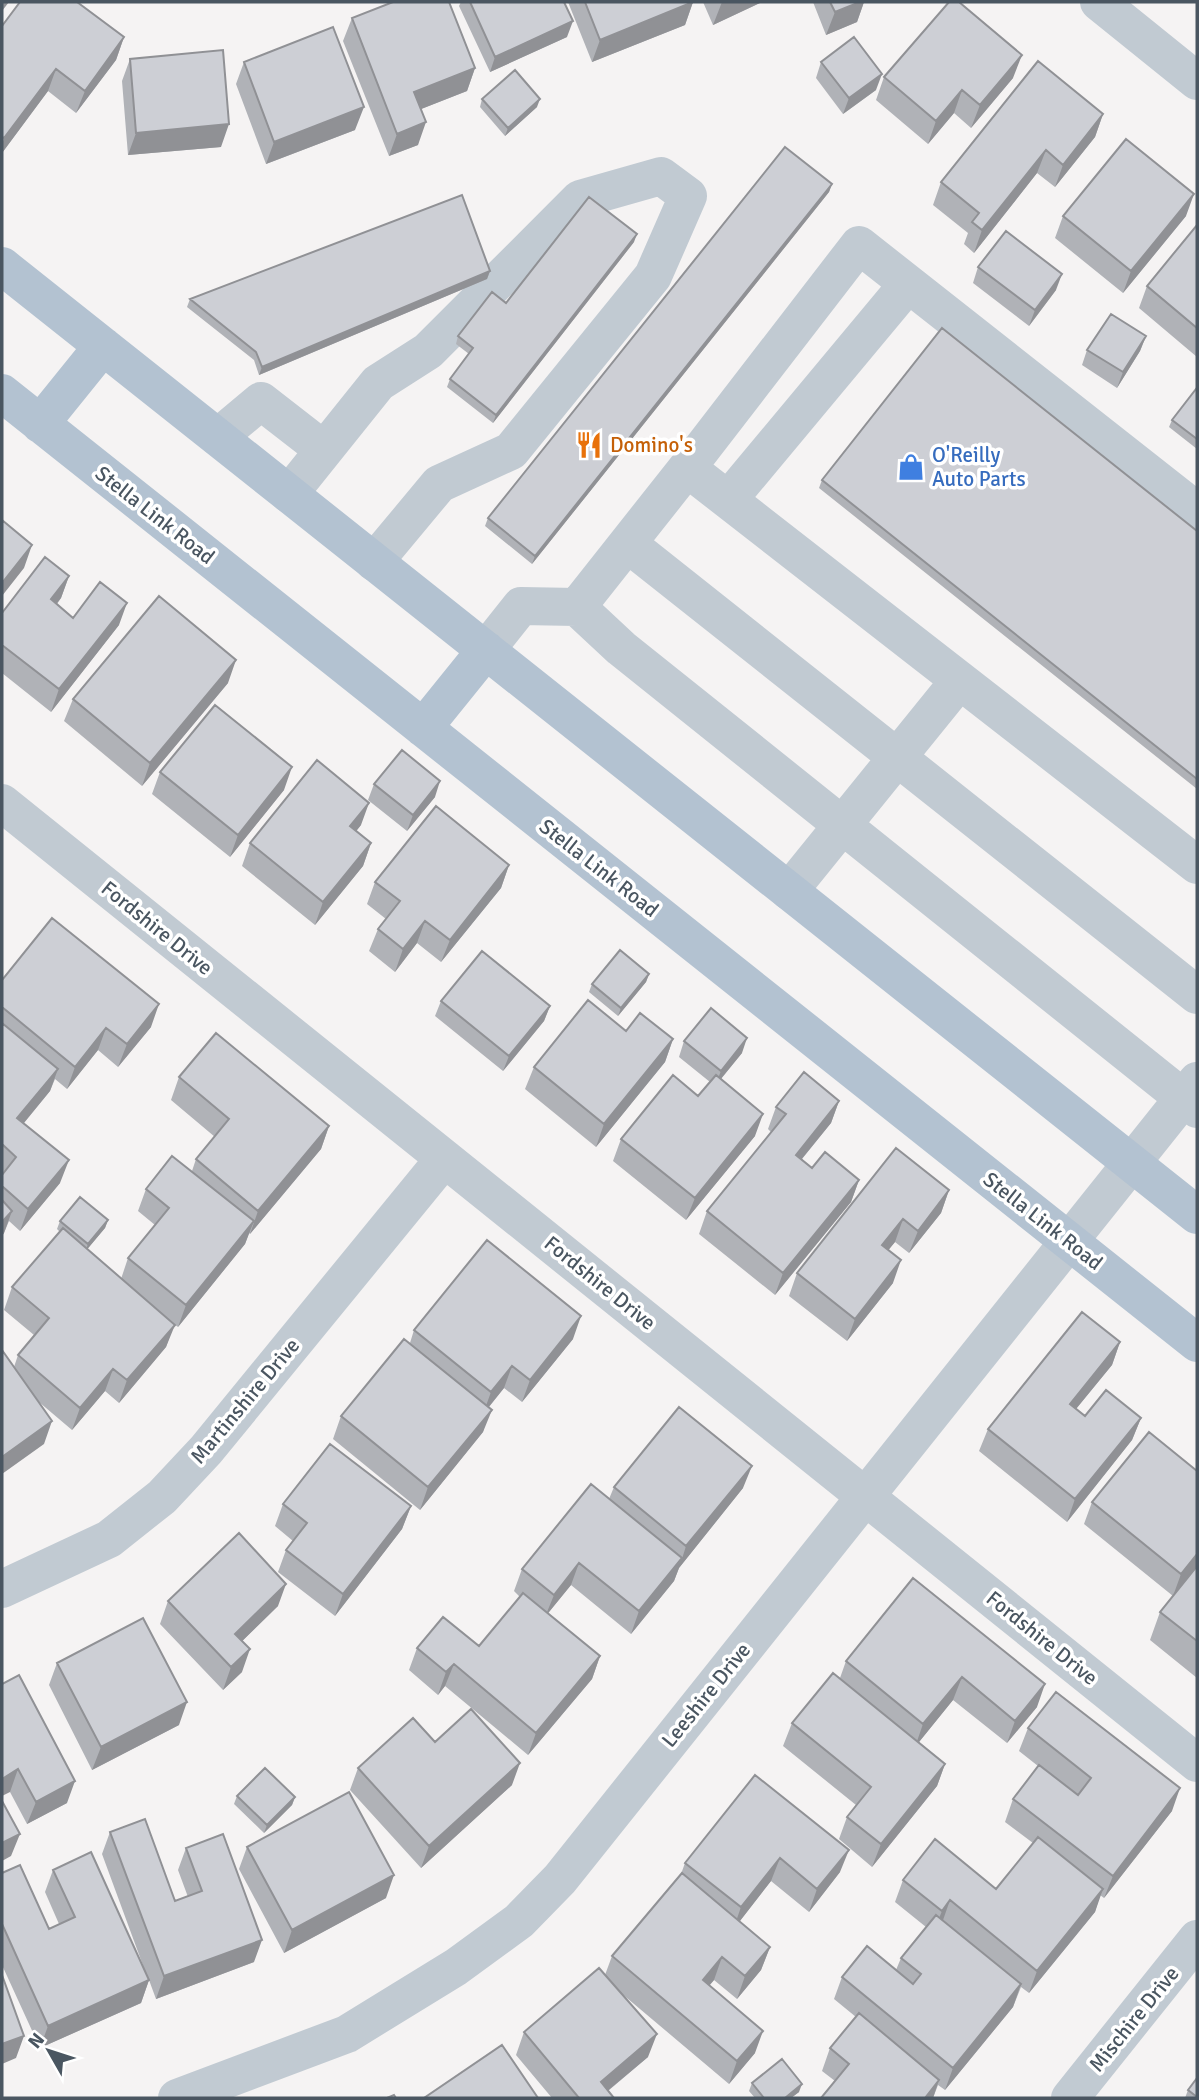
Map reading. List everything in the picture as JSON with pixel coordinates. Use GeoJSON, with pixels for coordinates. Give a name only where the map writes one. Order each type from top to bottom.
{"type":"FeatureCollection","features":[{"type":"Feature","properties":{"kind":"main road"},"geometry":{"type":"LineString","coordinates":[[2,266],[1197,1215]]}},
{"type":"Feature","properties":{"kind":"main road"},"geometry":{"type":"LineString","coordinates":[[40,424],[103,346]]}},
{"type":"Feature","properties":{"kind":"main road","name":"Stella Link Road"},"geometry":{"type":"LineString","coordinates":[[2,393],[1197,1343]]}},
{"type":"Feature","properties":{"kind":"main road"},"geometry":{"type":"LineString","coordinates":[[423,728],[486,650]]}},
{"type":"Feature","properties":{"kind":"street"},"geometry":{"type":"LineString","coordinates":[[1099,2],[1197,81]]}},
{"type":"Feature","properties":{"kind":"street"},"geometry":{"type":"LineString","coordinates":[[289,494],[378,383],[428,351],[580,199],[661,176],[688,196],[653,276],[511,451],[439,485],[374,562]]}},
{"type":"Feature","properties":{"kind":"street"},"geometry":{"type":"LineString","coordinates":[[577,607],[859,245],[1197,511]]}},
{"type":"Feature","properties":{"kind":"street"},"geometry":{"type":"LineString","coordinates":[[728,500],[908,284]]}},
{"type":"Feature","properties":{"kind":"street"},"geometry":{"type":"LineString","coordinates":[[218,437],[261,401],[324,450]]}},
{"type":"Feature","properties":{"kind":"street"},"geometry":{"type":"LineString","coordinates":[[687,468],[1197,865]]}},
{"type":"Feature","properties":{"kind":"street"},"geometry":{"type":"LineString","coordinates":[[628,544],[1197,995]]}},
{"type":"Feature","properties":{"kind":"street"},"geometry":{"type":"LineString","coordinates":[[486,650],[521,607],[577,607],[621,648],[843,825],[1193,1096]]}},
{"type":"Feature","properties":{"kind":"street"},"geometry":{"type":"LineString","coordinates":[[789,891],[959,681]]}},
{"type":"Feature","properties":{"kind":"street","name":"Fordshire Drive"},"geometry":{"type":"LineString","coordinates":[[7,818],[444,1159],[1197,1763]]}},
{"type":"Feature","properties":{"kind":"street","name":"Leeshire Drive"},"geometry":{"type":"LineString","coordinates":[[177,2098],[347,2034],[456,1967],[519,1921],[560,1879],[1132,1163],[1193,1096]]}},
{"type":"Feature","properties":{"kind":"street","name":"Martinshire Drive"},"geometry":{"type":"LineString","coordinates":[[2,1588],[109,1539],[162,1497],[206,1450],[444,1159]]}},
{"type":"Feature","properties":{"kind":"street","name":"Mischire Drive"},"geometry":{"type":"LineString","coordinates":[[1070,2098],[1197,1940]]}},
{"type":"Feature","properties":{"kind":"building"},"geometry":{"type":"Polygon","coordinates":[[[20,2],[77,2],[124,37],[85,91],[56,69],[4,138],[2,26],[20,2]]]}},
{"type":"Feature","properties":{"kind":"building"},"geometry":{"type":"Polygon","coordinates":[[[393,2],[449,2],[475,68],[414,92],[426,122],[397,134],[352,18],[393,2]]]}},
{"type":"Feature","properties":{"kind":"building"},"geometry":{"type":"Polygon","coordinates":[[[470,2],[564,2],[573,21],[495,57],[470,2]]]}},
{"type":"Feature","properties":{"kind":"building"},"geometry":{"type":"Polygon","coordinates":[[[585,2],[693,2],[600,40],[585,2]]]}},
{"type":"Feature","properties":{"kind":"building"},"geometry":{"type":"Polygon","coordinates":[[[830,2],[860,2],[835,12],[830,2]]]}},
{"type":"Feature","properties":{"kind":"building"},"geometry":{"type":"Polygon","coordinates":[[[949,2],[959,2],[1022,55],[980,105],[962,90],[936,121],[884,77],[949,2]]]}},
{"type":"Feature","properties":{"kind":"building"},"geometry":{"type":"Polygon","coordinates":[[[333,27],[364,107],[274,142],[244,62],[333,27]]]}},
{"type":"Feature","properties":{"kind":"building"},"geometry":{"type":"Polygon","coordinates":[[[854,37],[882,74],[849,98],[821,62],[854,37]]]}},
{"type":"Feature","properties":{"kind":"building"},"geometry":{"type":"Polygon","coordinates":[[[223,50],[229,124],[136,133],[130,59],[223,50]]]}},
{"type":"Feature","properties":{"kind":"building"},"geometry":{"type":"Polygon","coordinates":[[[1038,61],[1103,114],[1063,165],[1046,150],[982,230],[972,222],[979,213],[941,182],[1038,61]]]}},
{"type":"Feature","properties":{"kind":"building"},"geometry":{"type":"Polygon","coordinates":[[[515,70],[540,99],[508,128],[482,99],[515,70]]]}},
{"type":"Feature","properties":{"kind":"building"},"geometry":{"type":"Polygon","coordinates":[[[1126,139],[1194,194],[1131,271],[1063,216],[1126,139]]]}},
{"type":"Feature","properties":{"kind":"building"},"geometry":{"type":"Polygon","coordinates":[[[785,147],[832,184],[535,556],[488,518],[785,147]]]}},
{"type":"Feature","properties":{"kind":"building"},"geometry":{"type":"Polygon","coordinates":[[[462,195],[490,271],[262,367],[256,352],[190,299],[462,195]]]}},
{"type":"Feature","properties":{"kind":"building"},"geometry":{"type":"Polygon","coordinates":[[[589,197],[637,234],[496,415],[450,379],[473,348],[458,336],[492,292],[506,303],[589,197]]]}},
{"type":"Feature","properties":{"kind":"building"},"geometry":{"type":"Polygon","coordinates":[[[1197,225],[1197,328],[1147,286],[1197,225]]]}},
{"type":"Feature","properties":{"kind":"building"},"geometry":{"type":"Polygon","coordinates":[[[1006,231],[1062,274],[1035,310],[978,267],[1006,231]]]}},
{"type":"Feature","properties":{"kind":"building"},"geometry":{"type":"Polygon","coordinates":[[[1111,314],[1146,336],[1123,372],[1087,350],[1111,314]]]}},
{"type":"Feature","properties":{"kind":"building"},"geometry":{"type":"Polygon","coordinates":[[[942,328],[1197,531],[1197,779],[822,480],[942,328]]]}},
{"type":"Feature","properties":{"kind":"building"},"geometry":{"type":"Polygon","coordinates":[[[1197,390],[1197,439],[1172,420],[1197,390]]]}},
{"type":"Feature","properties":{"kind":"building"},"geometry":{"type":"Polygon","coordinates":[[[2,520],[32,545],[2,583],[2,520]]]}},
{"type":"Feature","properties":{"kind":"building"},"geometry":{"type":"Polygon","coordinates":[[[45,557],[69,576],[51,599],[73,618],[100,582],[127,603],[59,689],[2,645],[2,613],[45,557]]]}},
{"type":"Feature","properties":{"kind":"building"},"geometry":{"type":"Polygon","coordinates":[[[159,596],[236,660],[150,763],[73,699],[159,596]]]}},
{"type":"Feature","properties":{"kind":"building"},"geometry":{"type":"Polygon","coordinates":[[[215,705],[292,767],[238,835],[160,772],[215,705]]]}},
{"type":"Feature","properties":{"kind":"building"},"geometry":{"type":"Polygon","coordinates":[[[402,750],[440,781],[413,815],[374,784],[402,750]]]}},
{"type":"Feature","properties":{"kind":"building"},"geometry":{"type":"Polygon","coordinates":[[[317,760],[369,803],[350,826],[371,843],[323,902],[250,843],[317,760]]]}},
{"type":"Feature","properties":{"kind":"building"},"geometry":{"type":"Polygon","coordinates":[[[436,806],[509,865],[450,940],[425,921],[403,949],[378,929],[400,901],[375,882],[436,806]]]}},
{"type":"Feature","properties":{"kind":"building"},"geometry":{"type":"Polygon","coordinates":[[[52,918],[159,1004],[127,1044],[106,1028],[75,1067],[2,1007],[2,980],[52,918]]]}},
{"type":"Feature","properties":{"kind":"building"},"geometry":{"type":"Polygon","coordinates":[[[620,950],[649,974],[621,1008],[592,984],[620,950]]]}},
{"type":"Feature","properties":{"kind":"building"},"geometry":{"type":"Polygon","coordinates":[[[482,951],[550,1006],[509,1056],[441,1001],[482,951]]]}},
{"type":"Feature","properties":{"kind":"building"},"geometry":{"type":"Polygon","coordinates":[[[588,1000],[626,1031],[640,1013],[673,1039],[604,1124],[534,1067],[588,1000]]]}},
{"type":"Feature","properties":{"kind":"building"},"geometry":{"type":"Polygon","coordinates":[[[711,1008],[747,1038],[721,1071],[684,1041],[711,1008]]]}},
{"type":"Feature","properties":{"kind":"building"},"geometry":{"type":"Polygon","coordinates":[[[2,1023],[58,1069],[17,1118],[69,1160],[28,1209],[2,1186],[2,1175],[16,1157],[2,1144],[2,1023]]]}},
{"type":"Feature","properties":{"kind":"building"},"geometry":{"type":"Polygon","coordinates":[[[216,1033],[329,1126],[258,1211],[196,1159],[229,1119],[179,1077],[216,1033]]]}},
{"type":"Feature","properties":{"kind":"building"},"geometry":{"type":"Polygon","coordinates":[[[804,1072],[839,1101],[796,1155],[812,1168],[825,1152],[859,1180],[783,1273],[707,1211],[786,1114],[776,1107],[804,1072]]]}},
{"type":"Feature","properties":{"kind":"building"},"geometry":{"type":"Polygon","coordinates":[[[673,1075],[698,1096],[716,1075],[763,1114],[695,1198],[621,1139],[673,1075]]]}},
{"type":"Feature","properties":{"kind":"building"},"geometry":{"type":"Polygon","coordinates":[[[896,1148],[949,1190],[918,1231],[903,1219],[882,1245],[901,1260],[855,1319],[797,1273],[896,1148]]]}},
{"type":"Feature","properties":{"kind":"building"},"geometry":{"type":"Polygon","coordinates":[[[172,1156],[254,1221],[186,1305],[128,1258],[169,1208],[146,1189],[172,1156]]]}},
{"type":"Feature","properties":{"kind":"building"},"geometry":{"type":"Polygon","coordinates":[[[80,1197],[108,1220],[88,1244],[60,1221],[80,1197]]]}},
{"type":"Feature","properties":{"kind":"building"},"geometry":{"type":"Polygon","coordinates":[[[2,1200],[12,1211],[2,1222],[2,1200]]]}},
{"type":"Feature","properties":{"kind":"building"},"geometry":{"type":"Polygon","coordinates":[[[63,1228],[175,1325],[127,1380],[113,1369],[80,1408],[18,1355],[49,1318],[12,1287],[63,1228]]]}},
{"type":"Feature","properties":{"kind":"building"},"geometry":{"type":"Polygon","coordinates":[[[487,1240],[581,1316],[530,1380],[512,1366],[491,1392],[414,1330],[487,1240]]]}},
{"type":"Feature","properties":{"kind":"building"},"geometry":{"type":"Polygon","coordinates":[[[1082,1312],[1120,1342],[1070,1404],[1085,1416],[1106,1390],[1141,1418],[1075,1499],[988,1429],[1082,1312]]]}},
{"type":"Feature","properties":{"kind":"building"},"geometry":{"type":"Polygon","coordinates":[[[404,1339],[492,1410],[428,1487],[341,1416],[404,1339]]]}},
{"type":"Feature","properties":{"kind":"building"},"geometry":{"type":"Polygon","coordinates":[[[2,1350],[52,1421],[2,1457],[2,1350]]]}},
{"type":"Feature","properties":{"kind":"building"},"geometry":{"type":"Polygon","coordinates":[[[679,1407],[752,1466],[686,1546],[614,1487],[679,1407]]]}},
{"type":"Feature","properties":{"kind":"building"},"geometry":{"type":"Polygon","coordinates":[[[1149,1432],[1197,1471],[1197,1554],[1181,1574],[1092,1502],[1149,1432]]]}},
{"type":"Feature","properties":{"kind":"building"},"geometry":{"type":"Polygon","coordinates":[[[330,1444],[411,1506],[343,1594],[286,1550],[307,1523],[283,1504],[330,1444]]]}},
{"type":"Feature","properties":{"kind":"building"},"geometry":{"type":"Polygon","coordinates":[[[591,1484],[682,1558],[639,1611],[579,1563],[554,1595],[522,1569],[591,1484]]]}},
{"type":"Feature","properties":{"kind":"building"},"geometry":{"type":"Polygon","coordinates":[[[239,1533],[286,1584],[235,1634],[250,1649],[231,1667],[168,1601],[239,1533]]]}},
{"type":"Feature","properties":{"kind":"building"},"geometry":{"type":"Polygon","coordinates":[[[1197,1566],[1197,1641],[1160,1612],[1197,1566]]]}},
{"type":"Feature","properties":{"kind":"building"},"geometry":{"type":"Polygon","coordinates":[[[913,1578],[1045,1684],[1015,1721],[962,1677],[923,1724],[846,1661],[913,1578]]]}},
{"type":"Feature","properties":{"kind":"building"},"geometry":{"type":"Polygon","coordinates":[[[523,1593],[600,1656],[536,1733],[454,1664],[446,1672],[417,1648],[443,1617],[479,1646],[523,1593]]]}},
{"type":"Feature","properties":{"kind":"building"},"geometry":{"type":"Polygon","coordinates":[[[143,1618],[187,1702],[101,1747],[57,1663],[143,1618]]]}},
{"type":"Feature","properties":{"kind":"building"},"geometry":{"type":"Polygon","coordinates":[[[833,1673],[945,1764],[881,1844],[847,1817],[871,1787],[792,1723],[833,1673]]]}},
{"type":"Feature","properties":{"kind":"building"},"geometry":{"type":"Polygon","coordinates":[[[19,1675],[75,1781],[36,1802],[18,1769],[2,1779],[2,1684],[19,1675]]]}},
{"type":"Feature","properties":{"kind":"building"},"geometry":{"type":"Polygon","coordinates":[[[1056,1692],[1180,1788],[1113,1876],[1013,1799],[1039,1765],[1078,1795],[1091,1778],[1028,1728],[1056,1692]]]}},
{"type":"Feature","properties":{"kind":"building"},"geometry":{"type":"Polygon","coordinates":[[[471,1709],[520,1763],[429,1846],[358,1768],[413,1718],[435,1742],[471,1709]]]}},
{"type":"Feature","properties":{"kind":"building"},"geometry":{"type":"Polygon","coordinates":[[[265,1768],[295,1797],[267,1825],[237,1796],[265,1768]]]}},
{"type":"Feature","properties":{"kind":"building"},"geometry":{"type":"Polygon","coordinates":[[[755,1775],[849,1850],[817,1889],[780,1858],[741,1907],[685,1863],[755,1775]]]}},
{"type":"Feature","properties":{"kind":"building"},"geometry":{"type":"Polygon","coordinates":[[[349,1792],[394,1875],[292,1930],[247,1847],[349,1792]]]}},
{"type":"Feature","properties":{"kind":"building"},"geometry":{"type":"Polygon","coordinates":[[[2,1801],[20,1834],[2,1843],[2,1801]]]}},
{"type":"Feature","properties":{"kind":"building"},"geometry":{"type":"Polygon","coordinates":[[[145,1819],[175,1901],[202,1891],[186,1848],[223,1834],[262,1940],[164,1976],[110,1832],[145,1819]]]}},
{"type":"Feature","properties":{"kind":"building"},"geometry":{"type":"Polygon","coordinates":[[[1038,1837],[1103,1889],[1037,1971],[950,1900],[942,1911],[903,1880],[935,1839],[996,1889],[1038,1837]]]}},
{"type":"Feature","properties":{"kind":"building"},"geometry":{"type":"Polygon","coordinates":[[[91,1852],[149,1980],[48,2026],[2,1924],[2,1873],[20,1865],[49,1929],[75,1917],[53,1870],[91,1852]]]}},
{"type":"Feature","properties":{"kind":"building"},"geometry":{"type":"Polygon","coordinates":[[[682,1873],[770,1947],[745,1976],[722,1957],[703,1980],[763,2031],[737,2061],[612,1956],[682,1873]]]}},
{"type":"Feature","properties":{"kind":"building"},"geometry":{"type":"Polygon","coordinates":[[[936,1915],[1021,1984],[953,2068],[842,1977],[867,1946],[913,1984],[921,1974],[901,1958],[936,1915]]]}},
{"type":"Feature","properties":{"kind":"building"},"geometry":{"type":"Polygon","coordinates":[[[599,1968],[657,2034],[601,2082],[614,2098],[579,2098],[524,2032],[599,1968]]]}},
{"type":"Feature","properties":{"kind":"building"},"geometry":{"type":"Polygon","coordinates":[[[2,1975],[24,2036],[2,2044],[2,1975]]]}},
{"type":"Feature","properties":{"kind":"building"},"geometry":{"type":"Polygon","coordinates":[[[859,2013],[939,2080],[925,2098],[821,2098],[849,2064],[830,2048],[859,2013]]]}},
{"type":"Feature","properties":{"kind":"building"},"geometry":{"type":"Polygon","coordinates":[[[502,2045],[538,2098],[424,2098],[502,2045]]]}},
{"type":"Feature","properties":{"kind":"building"},"geometry":{"type":"Polygon","coordinates":[[[782,2059],[802,2084],[785,2098],[764,2098],[752,2083],[782,2059]]]}},
{"type":"Feature","properties":{"kind":"building"},"geometry":{"type":"Polygon","coordinates":[[[1197,2078],[1197,2097],[1188,2090],[1197,2078]]]}},
{"type":"Feature","properties":{"kind":"place","name":"Domino's"},"geometry":{"type":"Point","coordinates":[589,445]}},
{"type":"Feature","properties":{"kind":"place","name":"O'Reilly Auto Parts"},"geometry":{"type":"Point","coordinates":[911,467]}}]}
